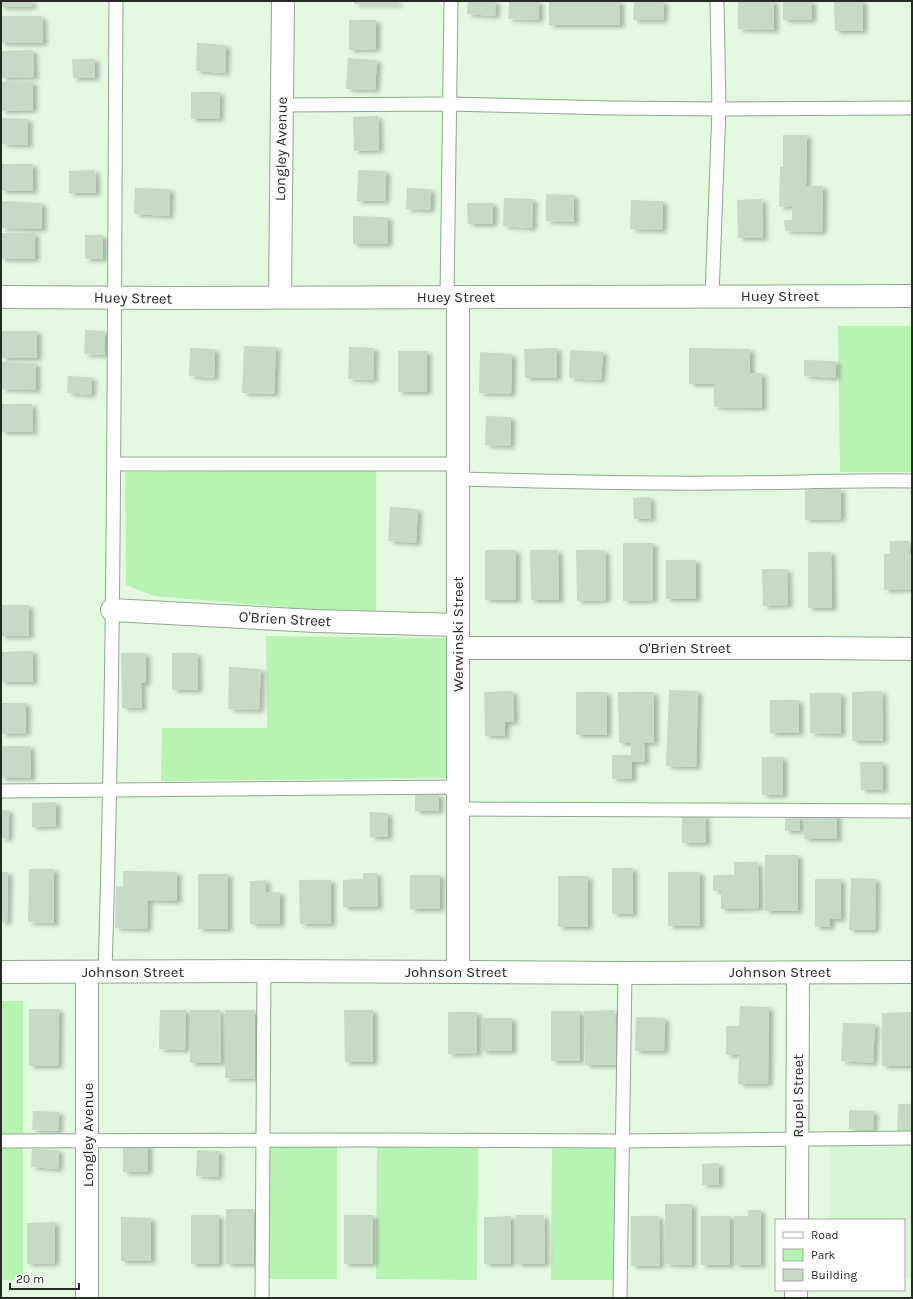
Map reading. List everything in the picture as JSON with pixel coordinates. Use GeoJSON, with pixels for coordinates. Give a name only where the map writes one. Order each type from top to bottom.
{"type":"FeatureCollection","features":[{"type":"Feature","properties":{"kind":"street","name":"Longley Avenue"},"geometry":{"type":"LineString","coordinates":[[280,297],[284,1]]}},
{"type":"Feature","properties":{"kind":"street","name":"Huey Street"},"geometry":{"type":"LineString","coordinates":[[1,296],[912,296]]}},
{"type":"Feature","properties":{"kind":"street","name":"Werwinski Street"},"geometry":{"type":"LineString","coordinates":[[452,297],[458,471],[458,971]]}},
{"type":"Feature","properties":{"kind":"street","name":"O'Brien Street"},"geometry":{"type":"LineString","coordinates":[[112,610],[316,621],[458,625]]}},
{"type":"Feature","properties":{"kind":"street","name":"O'Brien Street"},"geometry":{"type":"LineString","coordinates":[[458,648],[912,649]]}},
{"type":"Feature","properties":{"kind":"street","name":"Johnson Street"},"geometry":{"type":"LineString","coordinates":[[1,972],[912,972]]}},
{"type":"Feature","properties":{"kind":"street","name":"Longley Avenue"},"geometry":{"type":"LineString","coordinates":[[87,1298],[88,1142],[96,972]]}},
{"type":"Feature","properties":{"kind":"street","name":"Rupel Street"},"geometry":{"type":"LineString","coordinates":[[797,1219],[798,972]]}},
{"type":"Feature","properties":{"kind":"lane"},"geometry":{"type":"LineString","coordinates":[[96,972],[110,790],[114,464],[116,1]]}},
{"type":"Feature","properties":{"kind":"lane"},"geometry":{"type":"LineString","coordinates":[[451,1],[449,104],[452,297]]}},
{"type":"Feature","properties":{"kind":"lane"},"geometry":{"type":"LineString","coordinates":[[712,296],[719,109],[718,1]]}},
{"type":"Feature","properties":{"kind":"lane"},"geometry":{"type":"LineString","coordinates":[[282,105],[449,104],[719,109],[912,108]]}},
{"type":"Feature","properties":{"kind":"lane"},"geometry":{"type":"LineString","coordinates":[[114,464],[458,471],[625,483],[722,484],[876,480],[912,481]]}},
{"type":"Feature","properties":{"kind":"lane"},"geometry":{"type":"LineString","coordinates":[[1,791],[458,787]]}},
{"type":"Feature","properties":{"kind":"lane"},"geometry":{"type":"LineString","coordinates":[[458,809],[912,811]]}},
{"type":"Feature","properties":{"kind":"lane"},"geometry":{"type":"LineString","coordinates":[[262,1298],[264,971]]}},
{"type":"Feature","properties":{"kind":"lane"},"geometry":{"type":"LineString","coordinates":[[620,1298],[625,973]]}},
{"type":"Feature","properties":{"kind":"lane"},"geometry":{"type":"LineString","coordinates":[[1,1141],[622,1141],[912,1138]]}},
{"type":"Feature","properties":{"kind":"shaded area"},"geometry":{"type":"Polygon","coordinates":[[[830,1145],[912,1145],[912,1279],[905,1279],[905,1219],[830,1219],[830,1145]]]}},
{"type":"Feature","properties":{"kind":"green space"},"geometry":{"type":"Polygon","coordinates":[[[838,326],[912,326],[912,472],[840,472],[838,326]]]}},
{"type":"Feature","properties":{"kind":"green space"},"geometry":{"type":"Polygon","coordinates":[[[376,470],[376,615],[154,596],[126,585],[125,472],[376,470]]]}},
{"type":"Feature","properties":{"kind":"green space"},"geometry":{"type":"Polygon","coordinates":[[[266,636],[448,638],[447,778],[161,781],[162,728],[267,728],[266,636]]]}},
{"type":"Feature","properties":{"kind":"green space"},"geometry":{"type":"Polygon","coordinates":[[[1,1001],[23,1001],[23,1280],[1,1280],[1,1001]]]}},
{"type":"Feature","properties":{"kind":"green space"},"geometry":{"type":"Polygon","coordinates":[[[270,1146],[337,1146],[337,1279],[269,1279],[270,1146]]]}},
{"type":"Feature","properties":{"kind":"green space"},"geometry":{"type":"Polygon","coordinates":[[[377,1147],[478,1148],[477,1280],[376,1279],[377,1147]]]}},
{"type":"Feature","properties":{"kind":"green space"},"geometry":{"type":"Polygon","coordinates":[[[552,1148],[615,1148],[615,1280],[551,1280],[552,1148]]]}},
{"type":"Feature","properties":{"kind":"building"},"geometry":{"type":"Polygon","coordinates":[[[1,1],[32,1],[32,7],[1,7],[1,1]]]}},
{"type":"Feature","properties":{"kind":"building"},"geometry":{"type":"Polygon","coordinates":[[[354,1],[398,1],[398,4],[354,4],[354,1]]]}},
{"type":"Feature","properties":{"kind":"building"},"geometry":{"type":"Polygon","coordinates":[[[468,1],[496,1],[495,16],[467,14],[468,1]]]}},
{"type":"Feature","properties":{"kind":"building"},"geometry":{"type":"Polygon","coordinates":[[[509,1],[539,1],[539,20],[508,19],[509,1]]]}},
{"type":"Feature","properties":{"kind":"building"},"geometry":{"type":"Polygon","coordinates":[[[549,1],[620,1],[620,25],[549,25],[549,1]]]}},
{"type":"Feature","properties":{"kind":"building"},"geometry":{"type":"Polygon","coordinates":[[[634,1],[664,1],[663,20],[633,20],[634,1]]]}},
{"type":"Feature","properties":{"kind":"building"},"geometry":{"type":"Polygon","coordinates":[[[738,1],[774,1],[774,30],[738,29],[738,1]]]}},
{"type":"Feature","properties":{"kind":"building"},"geometry":{"type":"Polygon","coordinates":[[[783,1],[812,1],[812,20],[783,20],[783,1]]]}},
{"type":"Feature","properties":{"kind":"building"},"geometry":{"type":"Polygon","coordinates":[[[834,1],[863,1],[863,31],[835,31],[834,1]]]}},
{"type":"Feature","properties":{"kind":"building"},"geometry":{"type":"Polygon","coordinates":[[[1,16],[42,16],[43,43],[1,43],[1,16]]]}},
{"type":"Feature","properties":{"kind":"building"},"geometry":{"type":"Polygon","coordinates":[[[349,20],[376,20],[376,49],[349,50],[349,20]]]}},
{"type":"Feature","properties":{"kind":"building"},"geometry":{"type":"Polygon","coordinates":[[[197,43],[226,45],[225,73],[196,71],[197,43]]]}},
{"type":"Feature","properties":{"kind":"building"},"geometry":{"type":"Polygon","coordinates":[[[33,50],[34,77],[1,78],[1,51],[33,50]]]}},
{"type":"Feature","properties":{"kind":"building"},"geometry":{"type":"Polygon","coordinates":[[[348,58],[377,60],[375,90],[346,89],[348,58]]]}},
{"type":"Feature","properties":{"kind":"building"},"geometry":{"type":"Polygon","coordinates":[[[72,59],[95,59],[95,78],[73,78],[72,59]]]}},
{"type":"Feature","properties":{"kind":"building"},"geometry":{"type":"Polygon","coordinates":[[[1,82],[33,82],[33,110],[1,111],[1,82]]]}},
{"type":"Feature","properties":{"kind":"building"},"geometry":{"type":"Polygon","coordinates":[[[191,92],[220,92],[219,119],[191,119],[191,92]]]}},
{"type":"Feature","properties":{"kind":"building"},"geometry":{"type":"Polygon","coordinates":[[[378,116],[379,150],[354,151],[353,117],[378,116]]]}},
{"type":"Feature","properties":{"kind":"building"},"geometry":{"type":"Polygon","coordinates":[[[1,118],[28,119],[28,145],[1,144],[1,118]]]}},
{"type":"Feature","properties":{"kind":"building"},"geometry":{"type":"Polygon","coordinates":[[[783,135],[807,135],[806,186],[823,186],[822,232],[785,231],[784,220],[792,220],[792,206],[779,207],[780,167],[783,167],[783,135]]]}},
{"type":"Feature","properties":{"kind":"building"},"geometry":{"type":"Polygon","coordinates":[[[1,164],[33,164],[33,191],[1,191],[1,164]]]}},
{"type":"Feature","properties":{"kind":"building"},"geometry":{"type":"Polygon","coordinates":[[[95,170],[96,193],[69,193],[69,171],[95,170]]]}},
{"type":"Feature","properties":{"kind":"building"},"geometry":{"type":"Polygon","coordinates":[[[358,170],[386,171],[385,201],[357,201],[358,170]]]}},
{"type":"Feature","properties":{"kind":"building"},"geometry":{"type":"Polygon","coordinates":[[[135,188],[170,189],[169,216],[134,214],[135,188]]]}},
{"type":"Feature","properties":{"kind":"building"},"geometry":{"type":"Polygon","coordinates":[[[407,188],[431,189],[430,210],[406,209],[407,188]]]}},
{"type":"Feature","properties":{"kind":"building"},"geometry":{"type":"Polygon","coordinates":[[[546,194],[574,195],[574,222],[546,221],[546,194]]]}},
{"type":"Feature","properties":{"kind":"building"},"geometry":{"type":"Polygon","coordinates":[[[504,198],[533,199],[532,228],[503,226],[504,198]]]}},
{"type":"Feature","properties":{"kind":"building"},"geometry":{"type":"Polygon","coordinates":[[[762,199],[763,238],[738,238],[737,200],[762,199]]]}},
{"type":"Feature","properties":{"kind":"building"},"geometry":{"type":"Polygon","coordinates":[[[631,200],[663,201],[662,230],[630,229],[631,200]]]}},
{"type":"Feature","properties":{"kind":"building"},"geometry":{"type":"Polygon","coordinates":[[[1,201],[42,203],[42,229],[1,228],[1,201]]]}},
{"type":"Feature","properties":{"kind":"building"},"geometry":{"type":"Polygon","coordinates":[[[467,203],[493,203],[493,224],[468,224],[467,203]]]}},
{"type":"Feature","properties":{"kind":"building"},"geometry":{"type":"Polygon","coordinates":[[[353,216],[388,217],[388,244],[353,244],[353,216]]]}},
{"type":"Feature","properties":{"kind":"building"},"geometry":{"type":"Polygon","coordinates":[[[1,233],[35,233],[35,259],[1,259],[1,233]]]}},
{"type":"Feature","properties":{"kind":"building"},"geometry":{"type":"Polygon","coordinates":[[[85,235],[103,235],[103,259],[85,259],[85,235]]]}},
{"type":"Feature","properties":{"kind":"building"},"geometry":{"type":"Polygon","coordinates":[[[85,330],[105,331],[104,355],[84,354],[85,330]]]}},
{"type":"Feature","properties":{"kind":"building"},"geometry":{"type":"Polygon","coordinates":[[[1,331],[37,331],[37,358],[1,358],[1,331]]]}},
{"type":"Feature","properties":{"kind":"building"},"geometry":{"type":"Polygon","coordinates":[[[244,346],[276,347],[274,394],[242,393],[244,346]]]}},
{"type":"Feature","properties":{"kind":"building"},"geometry":{"type":"Polygon","coordinates":[[[349,347],[374,348],[373,380],[348,379],[349,347]]]}},
{"type":"Feature","properties":{"kind":"building"},"geometry":{"type":"Polygon","coordinates":[[[190,348],[215,349],[214,378],[189,376],[190,348]]]}},
{"type":"Feature","properties":{"kind":"building"},"geometry":{"type":"Polygon","coordinates":[[[557,348],[557,378],[525,378],[524,349],[557,348]]]}},
{"type":"Feature","properties":{"kind":"building"},"geometry":{"type":"Polygon","coordinates":[[[689,348],[750,349],[750,373],[762,373],[762,408],[714,407],[714,384],[689,384],[689,348]]]}},
{"type":"Feature","properties":{"kind":"building"},"geometry":{"type":"Polygon","coordinates":[[[570,350],[603,352],[601,380],[569,378],[570,350]]]}},
{"type":"Feature","properties":{"kind":"building"},"geometry":{"type":"Polygon","coordinates":[[[398,351],[427,351],[427,392],[398,392],[398,351]]]}},
{"type":"Feature","properties":{"kind":"building"},"geometry":{"type":"Polygon","coordinates":[[[480,352],[512,354],[511,394],[479,393],[480,352]]]}},
{"type":"Feature","properties":{"kind":"building"},"geometry":{"type":"Polygon","coordinates":[[[804,360],[836,361],[835,378],[804,376],[804,360]]]}},
{"type":"Feature","properties":{"kind":"building"},"geometry":{"type":"Polygon","coordinates":[[[1,362],[36,363],[36,390],[1,389],[1,362]]]}},
{"type":"Feature","properties":{"kind":"building"},"geometry":{"type":"Polygon","coordinates":[[[68,376],[92,377],[91,395],[67,393],[68,376]]]}},
{"type":"Feature","properties":{"kind":"building"},"geometry":{"type":"Polygon","coordinates":[[[1,404],[32,404],[33,432],[1,432],[1,404]]]}},
{"type":"Feature","properties":{"kind":"building"},"geometry":{"type":"Polygon","coordinates":[[[486,416],[511,417],[510,446],[485,445],[486,416]]]}},
{"type":"Feature","properties":{"kind":"building"},"geometry":{"type":"Polygon","coordinates":[[[805,489],[841,489],[841,519],[805,520],[805,489]]]}},
{"type":"Feature","properties":{"kind":"building"},"geometry":{"type":"Polygon","coordinates":[[[650,497],[651,519],[634,519],[633,498],[650,497]]]}},
{"type":"Feature","properties":{"kind":"building"},"geometry":{"type":"Polygon","coordinates":[[[390,507],[418,509],[416,543],[388,541],[390,507]]]}},
{"type":"Feature","properties":{"kind":"building"},"geometry":{"type":"Polygon","coordinates":[[[890,541],[909,541],[910,554],[912,554],[912,589],[884,590],[884,554],[890,553],[890,541]]]}},
{"type":"Feature","properties":{"kind":"building"},"geometry":{"type":"Polygon","coordinates":[[[623,543],[653,543],[653,600],[623,601],[623,543]]]}},
{"type":"Feature","properties":{"kind":"building"},"geometry":{"type":"Polygon","coordinates":[[[485,550],[516,550],[516,600],[485,600],[485,550]]]}},
{"type":"Feature","properties":{"kind":"building"},"geometry":{"type":"Polygon","coordinates":[[[530,550],[558,550],[559,600],[531,600],[530,550]]]}},
{"type":"Feature","properties":{"kind":"building"},"geometry":{"type":"Polygon","coordinates":[[[576,550],[605,550],[606,600],[577,601],[576,550]]]}},
{"type":"Feature","properties":{"kind":"building"},"geometry":{"type":"Polygon","coordinates":[[[808,552],[831,552],[832,608],[808,608],[808,552]]]}},
{"type":"Feature","properties":{"kind":"building"},"geometry":{"type":"Polygon","coordinates":[[[666,560],[696,560],[696,599],[666,599],[666,560]]]}},
{"type":"Feature","properties":{"kind":"building"},"geometry":{"type":"Polygon","coordinates":[[[762,569],[787,569],[788,605],[763,606],[762,569]]]}},
{"type":"Feature","properties":{"kind":"building"},"geometry":{"type":"Polygon","coordinates":[[[1,605],[29,605],[29,636],[1,636],[1,605]]]}},
{"type":"Feature","properties":{"kind":"building"},"geometry":{"type":"Polygon","coordinates":[[[33,651],[33,682],[1,682],[1,652],[33,651]]]}},
{"type":"Feature","properties":{"kind":"building"},"geometry":{"type":"Polygon","coordinates":[[[121,653],[146,653],[146,683],[141,683],[142,708],[122,708],[121,653]]]}},
{"type":"Feature","properties":{"kind":"building"},"geometry":{"type":"Polygon","coordinates":[[[172,653],[197,653],[198,690],[172,690],[172,653]]]}},
{"type":"Feature","properties":{"kind":"building"},"geometry":{"type":"Polygon","coordinates":[[[229,667],[261,669],[259,710],[228,709],[229,667]]]}},
{"type":"Feature","properties":{"kind":"building"},"geometry":{"type":"Polygon","coordinates":[[[669,690],[698,691],[696,767],[666,766],[669,690]]]}},
{"type":"Feature","properties":{"kind":"building"},"geometry":{"type":"Polygon","coordinates":[[[513,691],[514,722],[505,722],[505,736],[485,736],[484,692],[513,691]]]}},
{"type":"Feature","properties":{"kind":"building"},"geometry":{"type":"Polygon","coordinates":[[[882,691],[883,741],[852,741],[852,692],[882,691]]]}},
{"type":"Feature","properties":{"kind":"building"},"geometry":{"type":"Polygon","coordinates":[[[576,692],[607,692],[607,735],[576,735],[576,692]]]}},
{"type":"Feature","properties":{"kind":"building"},"geometry":{"type":"Polygon","coordinates":[[[618,692],[654,692],[654,742],[644,743],[645,762],[632,762],[632,779],[612,779],[612,755],[631,755],[631,743],[619,743],[618,692]]]}},
{"type":"Feature","properties":{"kind":"building"},"geometry":{"type":"Polygon","coordinates":[[[810,693],[841,693],[841,734],[810,733],[810,693]]]}},
{"type":"Feature","properties":{"kind":"building"},"geometry":{"type":"Polygon","coordinates":[[[770,700],[799,700],[799,733],[770,733],[770,700]]]}},
{"type":"Feature","properties":{"kind":"building"},"geometry":{"type":"Polygon","coordinates":[[[1,703],[26,703],[26,733],[1,734],[1,703]]]}},
{"type":"Feature","properties":{"kind":"building"},"geometry":{"type":"Polygon","coordinates":[[[1,746],[30,746],[31,778],[1,778],[1,746]]]}},
{"type":"Feature","properties":{"kind":"building"},"geometry":{"type":"Polygon","coordinates":[[[762,757],[783,757],[783,795],[762,795],[762,757]]]}},
{"type":"Feature","properties":{"kind":"building"},"geometry":{"type":"Polygon","coordinates":[[[860,762],[883,762],[883,790],[861,790],[860,762]]]}},
{"type":"Feature","properties":{"kind":"building"},"geometry":{"type":"Polygon","coordinates":[[[415,794],[439,794],[439,811],[415,811],[415,794]]]}},
{"type":"Feature","properties":{"kind":"building"},"geometry":{"type":"Polygon","coordinates":[[[56,802],[56,826],[32,827],[32,803],[56,802]]]}},
{"type":"Feature","properties":{"kind":"building"},"geometry":{"type":"Polygon","coordinates":[[[1,810],[9,810],[8,839],[1,838],[1,810]]]}},
{"type":"Feature","properties":{"kind":"building"},"geometry":{"type":"Polygon","coordinates":[[[370,812],[388,813],[388,837],[370,837],[370,812]]]}},
{"type":"Feature","properties":{"kind":"building"},"geometry":{"type":"Polygon","coordinates":[[[705,815],[706,843],[682,843],[682,816],[705,815]]]}},
{"type":"Feature","properties":{"kind":"building"},"geometry":{"type":"Polygon","coordinates":[[[804,815],[837,815],[837,839],[804,839],[804,815]]]}},
{"type":"Feature","properties":{"kind":"building"},"geometry":{"type":"Polygon","coordinates":[[[785,816],[800,816],[800,831],[785,831],[785,816]]]}},
{"type":"Feature","properties":{"kind":"building"},"geometry":{"type":"Polygon","coordinates":[[[765,855],[798,855],[798,911],[765,911],[765,855]]]}},
{"type":"Feature","properties":{"kind":"building"},"geometry":{"type":"Polygon","coordinates":[[[734,862],[758,862],[759,908],[721,909],[721,891],[713,891],[713,875],[734,875],[734,862]]]}},
{"type":"Feature","properties":{"kind":"building"},"geometry":{"type":"Polygon","coordinates":[[[612,868],[633,868],[633,914],[612,914],[612,868]]]}},
{"type":"Feature","properties":{"kind":"building"},"geometry":{"type":"Polygon","coordinates":[[[29,869],[54,869],[54,923],[28,922],[29,869]]]}},
{"type":"Feature","properties":{"kind":"building"},"geometry":{"type":"Polygon","coordinates":[[[123,871],[177,872],[177,901],[148,900],[147,929],[115,928],[116,886],[123,887],[123,871]]]}},
{"type":"Feature","properties":{"kind":"building"},"geometry":{"type":"Polygon","coordinates":[[[1,872],[8,872],[7,922],[1,922],[1,872]]]}},
{"type":"Feature","properties":{"kind":"building"},"geometry":{"type":"Polygon","coordinates":[[[668,872],[700,872],[700,926],[668,926],[668,872]]]}},
{"type":"Feature","properties":{"kind":"building"},"geometry":{"type":"Polygon","coordinates":[[[363,873],[377,873],[378,907],[343,907],[343,880],[363,879],[363,873]]]}},
{"type":"Feature","properties":{"kind":"building"},"geometry":{"type":"Polygon","coordinates":[[[198,874],[228,874],[228,929],[198,929],[198,874]]]}},
{"type":"Feature","properties":{"kind":"building"},"geometry":{"type":"Polygon","coordinates":[[[410,875],[440,875],[440,909],[410,909],[410,875]]]}},
{"type":"Feature","properties":{"kind":"building"},"geometry":{"type":"Polygon","coordinates":[[[558,876],[588,876],[588,927],[558,927],[558,876]]]}},
{"type":"Feature","properties":{"kind":"building"},"geometry":{"type":"Polygon","coordinates":[[[851,878],[876,879],[875,930],[849,930],[851,878]]]}},
{"type":"Feature","properties":{"kind":"building"},"geometry":{"type":"Polygon","coordinates":[[[815,879],[841,879],[841,919],[830,919],[830,927],[815,927],[815,879]]]}},
{"type":"Feature","properties":{"kind":"building"},"geometry":{"type":"Polygon","coordinates":[[[266,880],[266,893],[280,892],[280,924],[250,924],[250,881],[266,880]]]}},
{"type":"Feature","properties":{"kind":"building"},"geometry":{"type":"Polygon","coordinates":[[[299,880],[331,880],[331,924],[300,924],[299,880]]]}},
{"type":"Feature","properties":{"kind":"building"},"geometry":{"type":"Polygon","coordinates":[[[740,1006],[769,1007],[768,1084],[738,1084],[739,1055],[726,1055],[726,1026],[739,1026],[740,1006]]]}},
{"type":"Feature","properties":{"kind":"building"},"geometry":{"type":"Polygon","coordinates":[[[29,1009],[59,1009],[58,1066],[29,1066],[29,1009]]]}},
{"type":"Feature","properties":{"kind":"building"},"geometry":{"type":"Polygon","coordinates":[[[160,1010],[186,1010],[185,1050],[159,1049],[160,1010]]]}},
{"type":"Feature","properties":{"kind":"building"},"geometry":{"type":"Polygon","coordinates":[[[190,1010],[220,1010],[221,1063],[190,1063],[190,1010]]]}},
{"type":"Feature","properties":{"kind":"building"},"geometry":{"type":"Polygon","coordinates":[[[225,1010],[255,1010],[255,1079],[225,1078],[225,1010]]]}},
{"type":"Feature","properties":{"kind":"building"},"geometry":{"type":"Polygon","coordinates":[[[344,1010],[373,1010],[373,1062],[345,1062],[344,1010]]]}},
{"type":"Feature","properties":{"kind":"building"},"geometry":{"type":"Polygon","coordinates":[[[615,1010],[616,1065],[585,1065],[584,1011],[615,1010]]]}},
{"type":"Feature","properties":{"kind":"building"},"geometry":{"type":"Polygon","coordinates":[[[551,1011],[580,1011],[580,1061],[551,1061],[551,1011]]]}},
{"type":"Feature","properties":{"kind":"building"},"geometry":{"type":"Polygon","coordinates":[[[448,1012],[477,1012],[477,1053],[448,1054],[448,1012]]]}},
{"type":"Feature","properties":{"kind":"building"},"geometry":{"type":"Polygon","coordinates":[[[912,1012],[912,1066],[882,1066],[882,1013],[912,1012]]]}},
{"type":"Feature","properties":{"kind":"building"},"geometry":{"type":"Polygon","coordinates":[[[636,1017],[665,1018],[664,1051],[635,1051],[636,1017]]]}},
{"type":"Feature","properties":{"kind":"building"},"geometry":{"type":"Polygon","coordinates":[[[482,1018],[512,1018],[512,1051],[482,1051],[482,1018]]]}},
{"type":"Feature","properties":{"kind":"building"},"geometry":{"type":"Polygon","coordinates":[[[843,1023],[875,1024],[873,1063],[841,1061],[843,1023]]]}},
{"type":"Feature","properties":{"kind":"building"},"geometry":{"type":"Polygon","coordinates":[[[898,1104],[912,1104],[912,1132],[897,1131],[898,1104]]]}},
{"type":"Feature","properties":{"kind":"building"},"geometry":{"type":"Polygon","coordinates":[[[849,1110],[874,1111],[873,1130],[849,1129],[849,1110]]]}},
{"type":"Feature","properties":{"kind":"building"},"geometry":{"type":"Polygon","coordinates":[[[33,1111],[59,1112],[58,1131],[32,1130],[33,1111]]]}},
{"type":"Feature","properties":{"kind":"building"},"geometry":{"type":"Polygon","coordinates":[[[123,1144],[148,1145],[148,1172],[123,1172],[123,1144]]]}},
{"type":"Feature","properties":{"kind":"building"},"geometry":{"type":"Polygon","coordinates":[[[32,1149],[59,1150],[58,1169],[31,1167],[32,1149]]]}},
{"type":"Feature","properties":{"kind":"building"},"geometry":{"type":"Polygon","coordinates":[[[197,1150],[219,1151],[218,1177],[196,1176],[197,1150]]]}},
{"type":"Feature","properties":{"kind":"building"},"geometry":{"type":"Polygon","coordinates":[[[719,1163],[719,1185],[702,1185],[702,1164],[719,1163]]]}},
{"type":"Feature","properties":{"kind":"building"},"geometry":{"type":"Polygon","coordinates":[[[665,1204],[692,1204],[692,1265],[665,1264],[665,1204]]]}},
{"type":"Feature","properties":{"kind":"building"},"geometry":{"type":"Polygon","coordinates":[[[226,1209],[254,1209],[254,1264],[226,1264],[226,1209]]]}},
{"type":"Feature","properties":{"kind":"building"},"geometry":{"type":"Polygon","coordinates":[[[748,1210],[761,1210],[761,1265],[734,1265],[734,1216],[748,1216],[748,1210]]]}},
{"type":"Feature","properties":{"kind":"building"},"geometry":{"type":"Polygon","coordinates":[[[191,1215],[219,1215],[219,1264],[191,1264],[191,1215]]]}},
{"type":"Feature","properties":{"kind":"building"},"geometry":{"type":"Polygon","coordinates":[[[344,1215],[373,1215],[373,1264],[344,1264],[344,1215]]]}},
{"type":"Feature","properties":{"kind":"building"},"geometry":{"type":"Polygon","coordinates":[[[516,1215],[544,1215],[545,1264],[516,1264],[516,1215]]]}},
{"type":"Feature","properties":{"kind":"building"},"geometry":{"type":"Polygon","coordinates":[[[511,1216],[511,1264],[484,1264],[484,1217],[511,1216]]]}},
{"type":"Feature","properties":{"kind":"building"},"geometry":{"type":"Polygon","coordinates":[[[631,1216],[659,1216],[660,1266],[631,1266],[631,1216]]]}},
{"type":"Feature","properties":{"kind":"building"},"geometry":{"type":"Polygon","coordinates":[[[701,1216],[730,1216],[730,1265],[701,1265],[701,1216]]]}},
{"type":"Feature","properties":{"kind":"building"},"geometry":{"type":"Polygon","coordinates":[[[121,1217],[151,1218],[151,1261],[121,1261],[121,1217]]]}},
{"type":"Feature","properties":{"kind":"building"},"geometry":{"type":"Polygon","coordinates":[[[55,1222],[55,1263],[27,1264],[27,1223],[55,1222]]]}}]}
